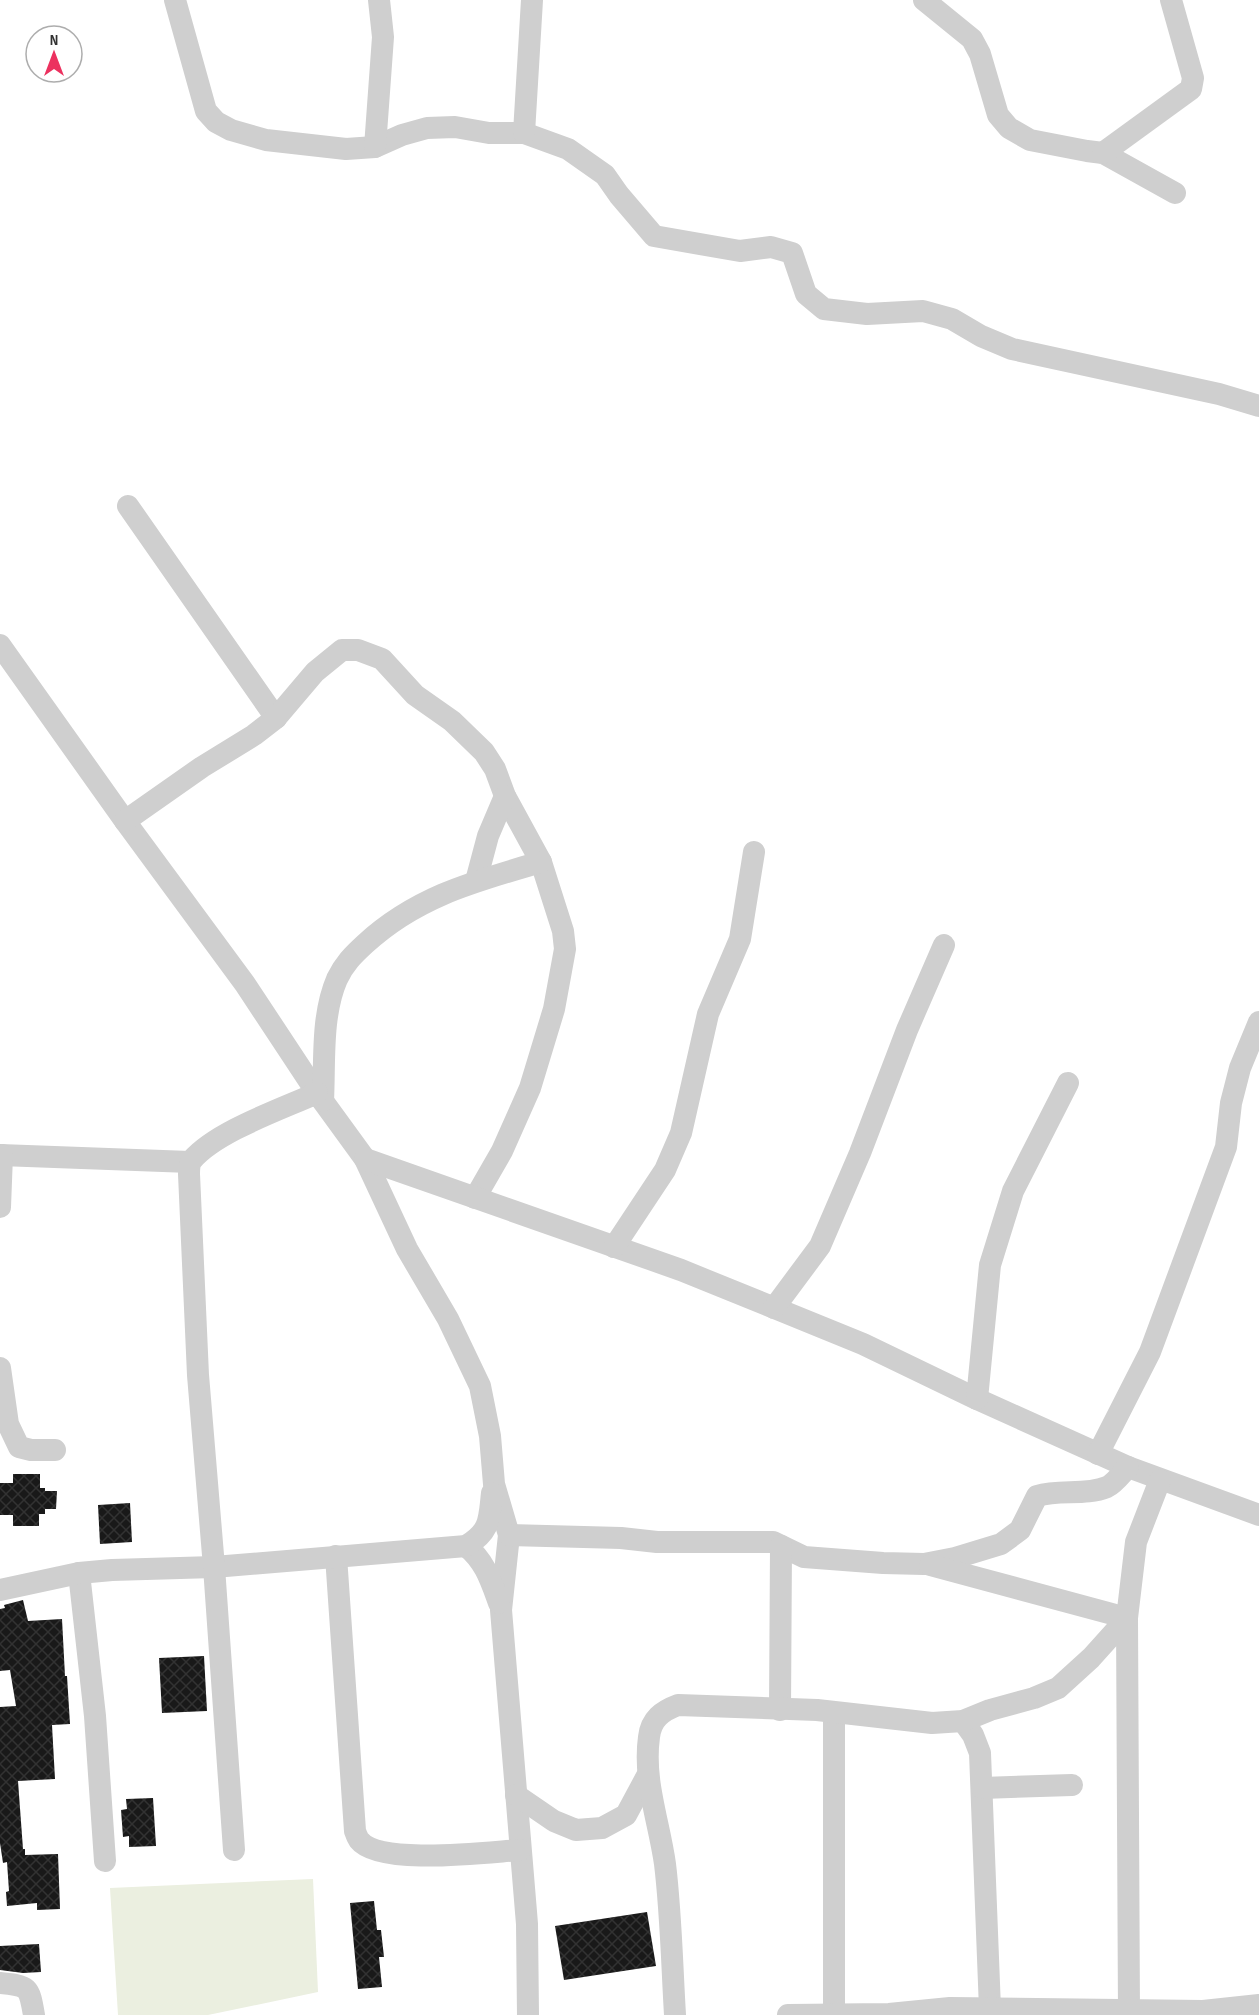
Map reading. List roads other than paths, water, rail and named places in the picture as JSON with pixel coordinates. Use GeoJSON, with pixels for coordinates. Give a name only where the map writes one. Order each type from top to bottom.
{"type":"FeatureCollection","features":[{"type":"Feature","properties":{"kind":"street"},"geometry":{"type":"LineString","coordinates":[[175,0],[206,111],[216,122],[231,130],[266,141],[346,149],[375,147],[402,135],[427,128],[455,127],[489,133],[524,133],[568,149],[605,176],[654,236],[740,251],[771,247],[792,253],[806,294],[824,309],[867,314],[923,311],[952,319],[981,336],[1012,349],[1219,394],[1259,406]]}},
{"type":"Feature","properties":{"kind":"street"},"geometry":{"type":"LineString","coordinates":[[375,147],[383,37],[379,0]]}},
{"type":"Feature","properties":{"kind":"street"},"geometry":{"type":"LineString","coordinates":[[524,133],[532,0]]}},
{"type":"Feature","properties":{"kind":"street"},"geometry":{"type":"LineString","coordinates":[[924,0],[972,39],[980,54],[998,115],[1009,128],[1030,140],[1087,152],[1103,153],[1175,193]]}},
{"type":"Feature","properties":{"kind":"street"},"geometry":{"type":"LineString","coordinates":[[1103,153],[1191,89],[1193,78],[1171,0]]}},
{"type":"Feature","properties":{"kind":"street"},"geometry":{"type":"LineString","coordinates":[[128,506],[276,718]]}},
{"type":"Feature","properties":{"kind":"street"},"geometry":{"type":"LineString","coordinates":[[0,645],[245,984],[320,1097],[365,1159],[407,1249],[448,1319],[480,1386],[490,1436],[494,1484],[509,1535],[501,1610],[527,1924],[528,2015]]}},
{"type":"Feature","properties":{"kind":"street"},"geometry":{"type":"LineString","coordinates":[[125,821],[276,718],[315,672],[342,650],[358,650],[382,659],[415,695],[452,721],[484,752],[495,769],[505,796],[541,862],[563,931],[565,949],[554,1009],[530,1088],[502,1151],[475,1198]]}},
{"type":"Feature","properties":{"kind":"street"},"geometry":{"type":"LineString","coordinates":[[476,881],[488,836],[505,796]]}},
{"type":"Feature","properties":{"kind":"street"},"geometry":{"type":"LineString","coordinates":[[614,1247],[665,1170],[681,1134],[708,1014],[740,939],[754,852]]}},
{"type":"Feature","properties":{"kind":"street"},"geometry":{"type":"LineString","coordinates":[[320,1097],[329,1003],[336,980],[346,961],[381,929],[406,911],[476,881],[541,862]]}},
{"type":"Feature","properties":{"kind":"street"},"geometry":{"type":"LineString","coordinates":[[774,1308],[820,1246],[860,1154],[907,1030],[944,945]]}},
{"type":"Feature","properties":{"kind":"street"},"geometry":{"type":"LineString","coordinates":[[1098,1454],[1150,1352],[1226,1147],[1231,1103],[1240,1068],[1259,1022]]}},
{"type":"Feature","properties":{"kind":"street"},"geometry":{"type":"LineString","coordinates":[[977,1399],[990,1265],[1013,1191],[1068,1083]]}},
{"type":"Feature","properties":{"kind":"street"},"geometry":{"type":"LineString","coordinates":[[0,1207],[1,1155],[190,1162],[232,1131],[320,1097]]}},
{"type":"Feature","properties":{"kind":"street"},"geometry":{"type":"LineString","coordinates":[[365,1159],[681,1270],[863,1344],[977,1399],[1128,1467],[1160,1480],[1257,1508]]}},
{"type":"Feature","properties":{"kind":"street"},"geometry":{"type":"LineString","coordinates":[[190,1162],[198,1376],[234,1850]]}},
{"type":"Feature","properties":{"kind":"street"},"geometry":{"type":"LineString","coordinates":[[0,1368],[8,1424],[19,1447],[55,1450]]}},
{"type":"Feature","properties":{"kind":"street"},"geometry":{"type":"LineString","coordinates":[[509,1535],[621,1538],[657,1542],[773,1542],[804,1557],[924,1564],[955,1558],[1001,1544],[1020,1530],[1037,1496],[1047,1493],[1090,1491],[1109,1486],[1128,1467]]}},
{"type":"Feature","properties":{"kind":"street"},"geometry":{"type":"LineString","coordinates":[[1129,2013],[1127,1618],[1136,1542],[1160,1480]]}},
{"type":"Feature","properties":{"kind":"street"},"geometry":{"type":"LineString","coordinates":[[0,1590],[79,1573],[214,1567],[466,1546],[479,1538],[489,1524],[494,1484]]}},
{"type":"Feature","properties":{"kind":"street"},"geometry":{"type":"LineString","coordinates":[[466,1546],[478,1555],[487,1571],[501,1610]]}},
{"type":"Feature","properties":{"kind":"street"},"geometry":{"type":"LineString","coordinates":[[780,1710],[781,1546]]}},
{"type":"Feature","properties":{"kind":"street"},"geometry":{"type":"LineString","coordinates":[[336,1556],[355,1831],[359,1841],[393,1854],[437,1856],[520,1850]]}},
{"type":"Feature","properties":{"kind":"street"},"geometry":{"type":"LineString","coordinates":[[924,1564],[1127,1618]]}},
{"type":"Feature","properties":{"kind":"street"},"geometry":{"type":"LineString","coordinates":[[79,1573],[95,1716],[105,1861]]}},
{"type":"Feature","properties":{"kind":"street"},"geometry":{"type":"LineString","coordinates":[[675,2015],[665,1863],[653,1811],[648,1773],[649,1736],[654,1720],[664,1711],[678,1705],[834,1713],[932,1723],[963,1721],[1058,1688],[1092,1658],[1127,1618]]}},
{"type":"Feature","properties":{"kind":"street"},"geometry":{"type":"LineString","coordinates":[[834,1713],[834,2014]]}},
{"type":"Feature","properties":{"kind":"street"},"geometry":{"type":"LineString","coordinates":[[963,1721],[973,1735],[980,1753],[990,2009]]}},
{"type":"Feature","properties":{"kind":"street"},"geometry":{"type":"LineString","coordinates":[[516,1795],[555,1821],[576,1830],[602,1828],[626,1815],[648,1773]]}},
{"type":"Feature","properties":{"kind":"street"},"geometry":{"type":"LineString","coordinates":[[982,1788],[1072,1785]]}},
{"type":"Feature","properties":{"kind":"street"},"geometry":{"type":"LineString","coordinates":[[0,1983],[22,1985],[30,1996],[34,2015]]}},
{"type":"Feature","properties":{"kind":"street"},"geometry":{"type":"LineString","coordinates":[[788,2015],[890,2015],[950,2008],[1129,2013],[1203,2011],[1259,2005]]}}]}
